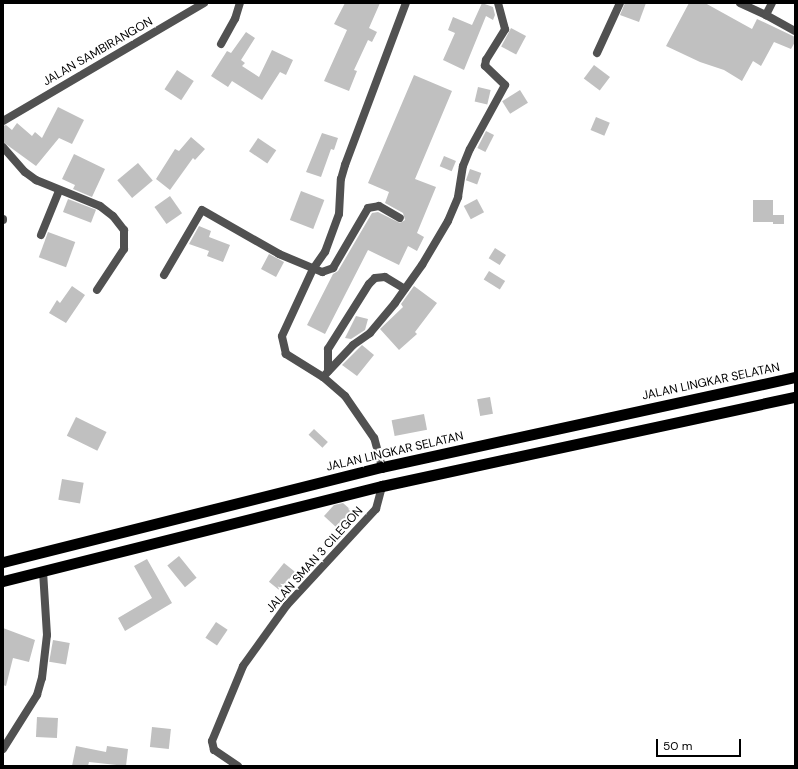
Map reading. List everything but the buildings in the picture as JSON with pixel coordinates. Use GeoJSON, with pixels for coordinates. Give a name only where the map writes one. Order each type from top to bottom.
{"type":"FeatureCollection","features":[{"type":"Feature","properties":{"kind":"highway","name":"JALAN LINGKAR SELATAN"},"geometry":{"type":"LineString","coordinates":[[3,562],[382,467],[795,377]]}},
{"type":"Feature","properties":{"kind":"highway"},"geometry":{"type":"LineString","coordinates":[[3,581],[382,486],[795,398]]}},
{"type":"Feature","properties":{"kind":"highway"},"geometry":{"type":"LineString","coordinates":[[382,467],[382,486]]}},
{"type":"Feature","properties":{"kind":"street","name":"JALAN SAMBIRANGON"},"geometry":{"type":"LineString","coordinates":[[3,121],[204,3]]}},
{"type":"Feature","properties":{"kind":"street"},"geometry":{"type":"LineString","coordinates":[[221,44],[236,19],[240,3]]}},
{"type":"Feature","properties":{"kind":"street"},"geometry":{"type":"LineString","coordinates":[[382,467],[380,451],[365,423],[345,396],[326,374],[286,354],[282,342],[284,329],[313,269],[325,252],[339,214],[341,179],[345,165],[406,3]]}},
{"type":"Feature","properties":{"kind":"street"},"geometry":{"type":"LineString","coordinates":[[326,374],[353,345],[370,333],[405,289],[448,220],[458,197],[463,166],[470,149],[505,85],[485,66],[486,60],[505,29],[498,3]]}},
{"type":"Feature","properties":{"kind":"street"},"geometry":{"type":"LineString","coordinates":[[597,53],[620,3]]}},
{"type":"Feature","properties":{"kind":"street"},"geometry":{"type":"LineString","coordinates":[[740,3],[795,31]]}},
{"type":"Feature","properties":{"kind":"street"},"geometry":{"type":"LineString","coordinates":[[766,15],[772,3]]}},
{"type":"Feature","properties":{"kind":"street"},"geometry":{"type":"LineString","coordinates":[[3,147],[25,172],[59,191],[100,206],[113,216],[124,230],[124,249],[97,290]]}},
{"type":"Feature","properties":{"kind":"street"},"geometry":{"type":"LineString","coordinates":[[41,235],[59,191]]}},
{"type":"Feature","properties":{"kind":"street"},"geometry":{"type":"LineString","coordinates":[[164,275],[200,212],[204,210],[268,249],[322,272],[333,268],[368,208],[379,206],[400,218]]}},
{"type":"Feature","properties":{"kind":"street"},"geometry":{"type":"LineString","coordinates":[[326,374],[328,349],[335,334],[369,284],[376,278],[385,277],[405,289]]}},
{"type":"Feature","properties":{"kind":"street","name":"JALAN SMAN 3 CILEGON"},"geometry":{"type":"LineString","coordinates":[[238,766],[214,750],[212,741],[243,666],[286,605],[376,509],[382,486]]}},
{"type":"Feature","properties":{"kind":"street"},"geometry":{"type":"LineString","coordinates":[[3,749],[37,695],[42,678],[47,635],[43,572]]}}]}
